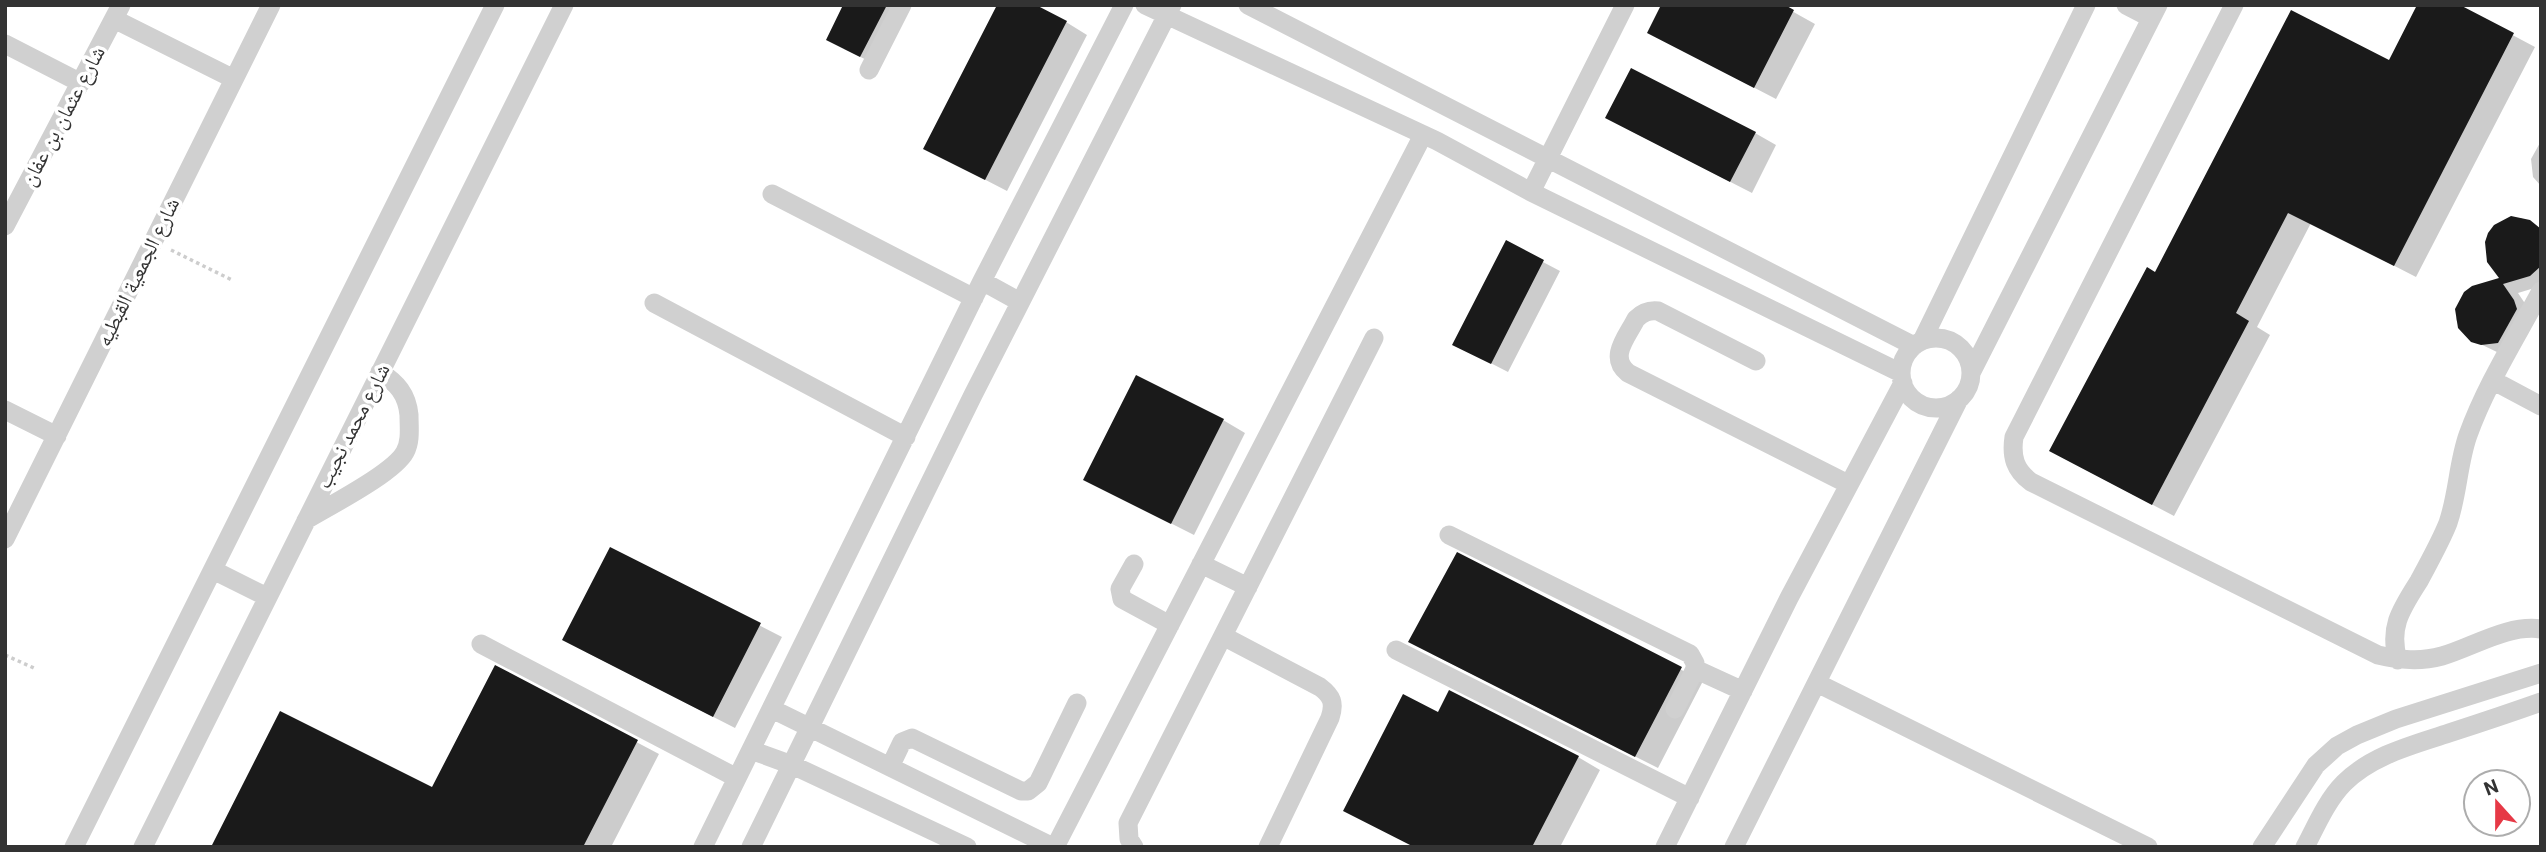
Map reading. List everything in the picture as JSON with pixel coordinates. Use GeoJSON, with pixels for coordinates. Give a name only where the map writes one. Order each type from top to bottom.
{"type":"FeatureCollection","features":[{"type":"Feature","properties":{"kind":"street","name":"شارع الجمعية القبطيه"},"geometry":{"type":"LineString","coordinates":[[5,539],[271,5]]}},
{"type":"Feature","properties":{"kind":"street"},"geometry":{"type":"LineString","coordinates":[[74,847],[495,5]]}},
{"type":"Feature","properties":{"kind":"street","name":"شارع محمد نجيب"},"geometry":{"type":"LineString","coordinates":[[142,847],[564,5]]}},
{"type":"Feature","properties":{"kind":"street"},"geometry":{"type":"LineString","coordinates":[[869,71],[902,5]]}},
{"type":"Feature","properties":{"kind":"street"},"geometry":{"type":"LineString","coordinates":[[702,847],[978,289],[1124,5]]}},
{"type":"Feature","properties":{"kind":"street"},"geometry":{"type":"LineString","coordinates":[[1144,5],[1169,10],[1423,135],[1902,378],[1913,399],[1922,405],[1941,407],[1959,399]]}},
{"type":"Feature","properties":{"kind":"street"},"geometry":{"type":"LineString","coordinates":[[1248,5],[1439,105],[1918,344]]}},
{"type":"Feature","properties":{"kind":"street"},"geometry":{"type":"LineString","coordinates":[[1531,192],[1625,5]]}},
{"type":"Feature","properties":{"kind":"street"},"geometry":{"type":"LineString","coordinates":[[1918,344],[2085,5]]}},
{"type":"Feature","properties":{"kind":"street"},"geometry":{"type":"LineString","coordinates":[[1734,847],[1959,399],[1966,392],[1971,373],[2154,11],[2126,5]]}},
{"type":"Feature","properties":{"kind":"street"},"geometry":{"type":"LineString","coordinates":[[2234,5],[2014,437],[2014,462],[2021,474],[2031,482],[2378,655],[2398,660],[2420,660],[2440,656],[2521,628],[2541,629]]}},
{"type":"Feature","properties":{"kind":"street"},"geometry":{"type":"LineString","coordinates":[[751,847],[1020,302],[1169,10]]}},
{"type":"Feature","properties":{"kind":"street"},"geometry":{"type":"LineString","coordinates":[[118,12],[234,79]]}},
{"type":"Feature","properties":{"kind":"street","name":"شارع عثمان بن عفان"},"geometry":{"type":"LineString","coordinates":[[5,226],[118,12]]}},
{"type":"Feature","properties":{"kind":"street"},"geometry":{"type":"LineString","coordinates":[[5,44],[81,83]]}},
{"type":"Feature","properties":{"kind":"street"},"geometry":{"type":"LineString","coordinates":[[772,709],[1054,847],[1423,135]]}},
{"type":"Feature","properties":{"kind":"street"},"geometry":{"type":"LineString","coordinates":[[772,194],[978,289],[1020,302]]}},
{"type":"Feature","properties":{"kind":"street"},"geometry":{"type":"LineString","coordinates":[[2398,660],[2394,637],[2397,617],[2435,552],[2456,496],[2467,438],[2541,291]]}},
{"type":"Feature","properties":{"kind":"street"},"geometry":{"type":"LineString","coordinates":[[654,303],[906,437]]}},
{"type":"Feature","properties":{"kind":"street"},"geometry":{"type":"LineString","coordinates":[[1756,361],[1652,310],[1636,319],[1618,353],[1618,361],[1628,373],[1848,484]]}},
{"type":"Feature","properties":{"kind":"street"},"geometry":{"type":"LineString","coordinates":[[1134,847],[1129,839],[1128,823],[1374,338]]}},
{"type":"Feature","properties":{"kind":"street"},"geometry":{"type":"LineString","coordinates":[[1665,847],[1902,378],[1907,354],[1918,344],[1932,338],[1952,341],[1966,354],[1971,373]]}},
{"type":"Feature","properties":{"kind":"street"},"geometry":{"type":"LineString","coordinates":[[306,521],[392,467],[405,452],[410,434],[406,399],[398,386],[380,373]]}},
{"type":"Feature","properties":{"kind":"street"},"geometry":{"type":"LineString","coordinates":[[2494,381],[2541,406]]}},
{"type":"Feature","properties":{"kind":"street"},"geometry":{"type":"LineString","coordinates":[[5,410],[57,436]]}},
{"type":"Feature","properties":{"kind":"street"},"geometry":{"type":"LineString","coordinates":[[1449,535],[1690,654],[1695,669],[1675,709]]}},
{"type":"Feature","properties":{"kind":"street"},"geometry":{"type":"LineString","coordinates":[[1134,564],[1120,589],[1122,599],[1170,625]]}},
{"type":"Feature","properties":{"kind":"street"},"geometry":{"type":"LineString","coordinates":[[1202,564],[1248,587]]}},
{"type":"Feature","properties":{"kind":"street"},"geometry":{"type":"LineString","coordinates":[[213,570],[267,597]]}},
{"type":"Feature","properties":{"kind":"street"},"geometry":{"type":"LineString","coordinates":[[1223,636],[1320,687],[1330,694],[1334,706],[1268,847]]}},
{"type":"Feature","properties":{"kind":"street"},"geometry":{"type":"LineString","coordinates":[[481,643],[737,778]]}},
{"type":"Feature","properties":{"kind":"street"},"geometry":{"type":"LineString","coordinates":[[1396,650],[1690,798]]}},
{"type":"Feature","properties":{"kind":"street"},"geometry":{"type":"LineString","coordinates":[[1695,669],[1743,691]]}},
{"type":"Feature","properties":{"kind":"street"},"geometry":{"type":"LineString","coordinates":[[2262,847],[2316,765],[2337,746],[2396,719],[2541,673]]}},
{"type":"Feature","properties":{"kind":"street"},"geometry":{"type":"LineString","coordinates":[[1817,683],[2148,847]]}},
{"type":"Feature","properties":{"kind":"street"},"geometry":{"type":"LineString","coordinates":[[2305,847],[2335,795],[2361,769],[2409,747],[2541,702]]}},
{"type":"Feature","properties":{"kind":"street"},"geometry":{"type":"LineString","coordinates":[[890,767],[902,742],[912,738],[1014,788],[1028,791],[1038,783],[1077,704]]}},
{"type":"Feature","properties":{"kind":"street"},"geometry":{"type":"LineString","coordinates":[[751,750],[792,765],[967,847]]}},
{"type":"Feature","properties":{"kind":"path"},"geometry":{"type":"LineString","coordinates":[[153,242],[232,280]]}},
{"type":"Feature","properties":{"kind":"path"},"geometry":{"type":"LineString","coordinates":[[5,654],[36,669]]}},
{"type":"Feature","properties":{"kind":"building"},"geometry":{"type":"Polygon","coordinates":[[[843,5],[887,5],[860,57],[826,40],[843,5]]]}},
{"type":"Feature","properties":{"kind":"building"},"geometry":{"type":"Polygon","coordinates":[[[997,5],[1036,5],[1067,21],[985,180],[923,149],[997,5]]]}},
{"type":"Feature","properties":{"kind":"building"},"geometry":{"type":"Polygon","coordinates":[[[1661,5],[1785,5],[1794,10],[1754,88],[1647,33],[1661,5]]]}},
{"type":"Feature","properties":{"kind":"building"},"geometry":{"type":"Polygon","coordinates":[[[2417,5],[2460,5],[2514,33],[2394,266],[2288,213],[2236,313],[2249,321],[2152,505],[2049,451],[2147,267],[2155,272],[2291,10],[2389,60],[2417,5]]]}},
{"type":"Feature","properties":{"kind":"building"},"geometry":{"type":"Polygon","coordinates":[[[1631,68],[1756,132],[1730,182],[1605,118],[1631,68]]]}},
{"type":"Feature","properties":{"kind":"building"},"geometry":{"type":"Polygon","coordinates":[[[2511,216],[2530,220],[2541,229],[2541,266],[2530,276],[2503,284],[2517,309],[2498,343],[2481,345],[2471,342],[2458,328],[2455,309],[2464,292],[2472,286],[2499,278],[2487,262],[2485,242],[2494,225],[2511,216]]]}},
{"type":"Feature","properties":{"kind":"building"},"geometry":{"type":"Polygon","coordinates":[[[1506,240],[1544,260],[1491,364],[1452,345],[1506,240]]]}},
{"type":"Feature","properties":{"kind":"building"},"geometry":{"type":"Polygon","coordinates":[[[1136,375],[1224,419],[1171,524],[1083,480],[1136,375]]]}},
{"type":"Feature","properties":{"kind":"building"},"geometry":{"type":"Polygon","coordinates":[[[610,547],[761,623],[713,717],[562,640],[610,547]]]}},
{"type":"Feature","properties":{"kind":"building"},"geometry":{"type":"Polygon","coordinates":[[[1457,552],[1682,667],[1635,757],[1408,642],[1457,552]]]}},
{"type":"Feature","properties":{"kind":"building"},"geometry":{"type":"Polygon","coordinates":[[[495,665],[638,740],[583,847],[211,847],[280,711],[432,787],[495,665]]]}},
{"type":"Feature","properties":{"kind":"building"},"geometry":{"type":"Polygon","coordinates":[[[1449,690],[1579,756],[1532,847],[1414,847],[1343,811],[1403,694],[1438,712],[1449,690]]]}}]}
